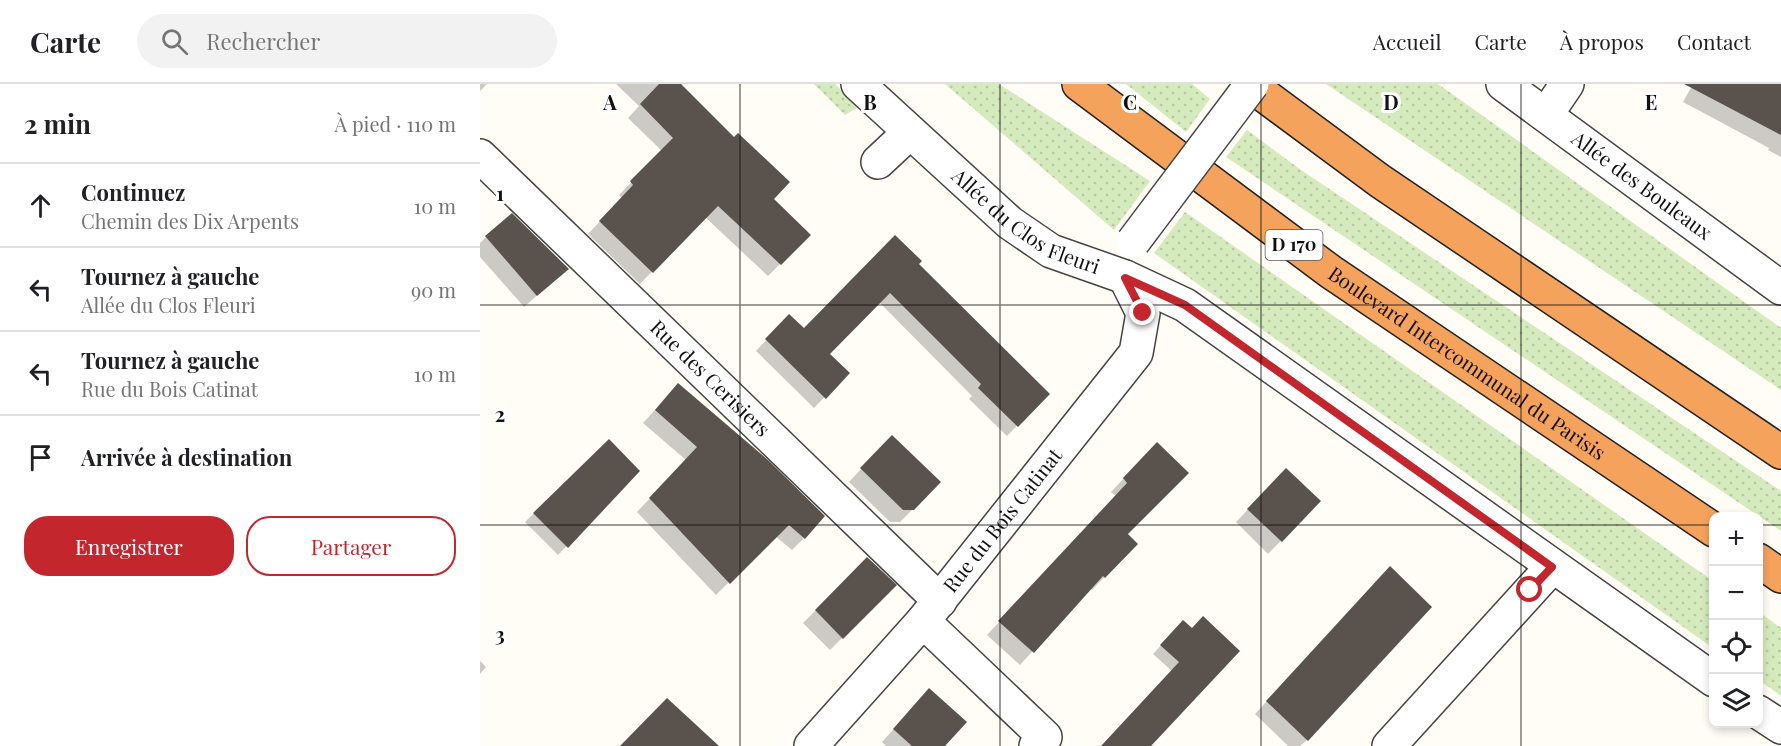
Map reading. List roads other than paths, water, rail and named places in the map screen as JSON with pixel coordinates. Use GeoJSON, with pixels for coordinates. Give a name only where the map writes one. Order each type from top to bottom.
{"type":"FeatureCollection","features":[{"type":"Feature","properties":{"kind":"highway","name":"Boulevard Intercommunal du Parisis"},"geometry":{"type":"LineString","coordinates":[[1079,84],[1331,272],[1709,527]]}},
{"type":"Feature","properties":{"kind":"highway"},"geometry":{"type":"LineString","coordinates":[[1250,84],[1380,181],[1781,452]]}},
{"type":"Feature","properties":{"kind":"highway"},"geometry":{"type":"LineString","coordinates":[[1599,330],[1781,442]]}},
{"type":"Feature","properties":{"kind":"highway"},"geometry":{"type":"LineString","coordinates":[[1763,563],[1781,576]]}},
{"type":"Feature","properties":{"kind":"street","name":"Allée du Clos Fleuri"},"geometry":{"type":"LineString","coordinates":[[858,84],[1010,223],[1051,251],[1125,278],[1185,305],[1709,677]]}},
{"type":"Feature","properties":{"kind":"street"},"geometry":{"type":"LineString","coordinates":[[1125,278],[1127,257],[1133,242],[1250,84]]}},
{"type":"Feature","properties":{"kind":"street","name":"Allée des Bouleaux"},"geometry":{"type":"LineString","coordinates":[[1503,84],[1781,288]]}},
{"type":"Feature","properties":{"kind":"street"},"geometry":{"type":"LineString","coordinates":[[1546,115],[1567,84]]}},
{"type":"Feature","properties":{"kind":"street"},"geometry":{"type":"LineString","coordinates":[[878,162],[909,133]]}},
{"type":"Feature","properties":{"kind":"street","name":"Rue des Cerisiers"},"geometry":{"type":"LineString","coordinates":[[480,156],[932,611],[1045,737],[1036,746]]}},
{"type":"Feature","properties":{"kind":"street","name":"Rue du Bois Catinat"},"geometry":{"type":"LineString","coordinates":[[811,746],[932,611],[1136,353],[1143,313],[1125,278]]}},
{"type":"Feature","properties":{"kind":"street"},"geometry":{"type":"LineString","coordinates":[[1389,746],[1552,567]]}},
{"type":"Feature","properties":{"kind":"street"},"geometry":{"type":"LineString","coordinates":[[1763,715],[1781,728]]}}]}
